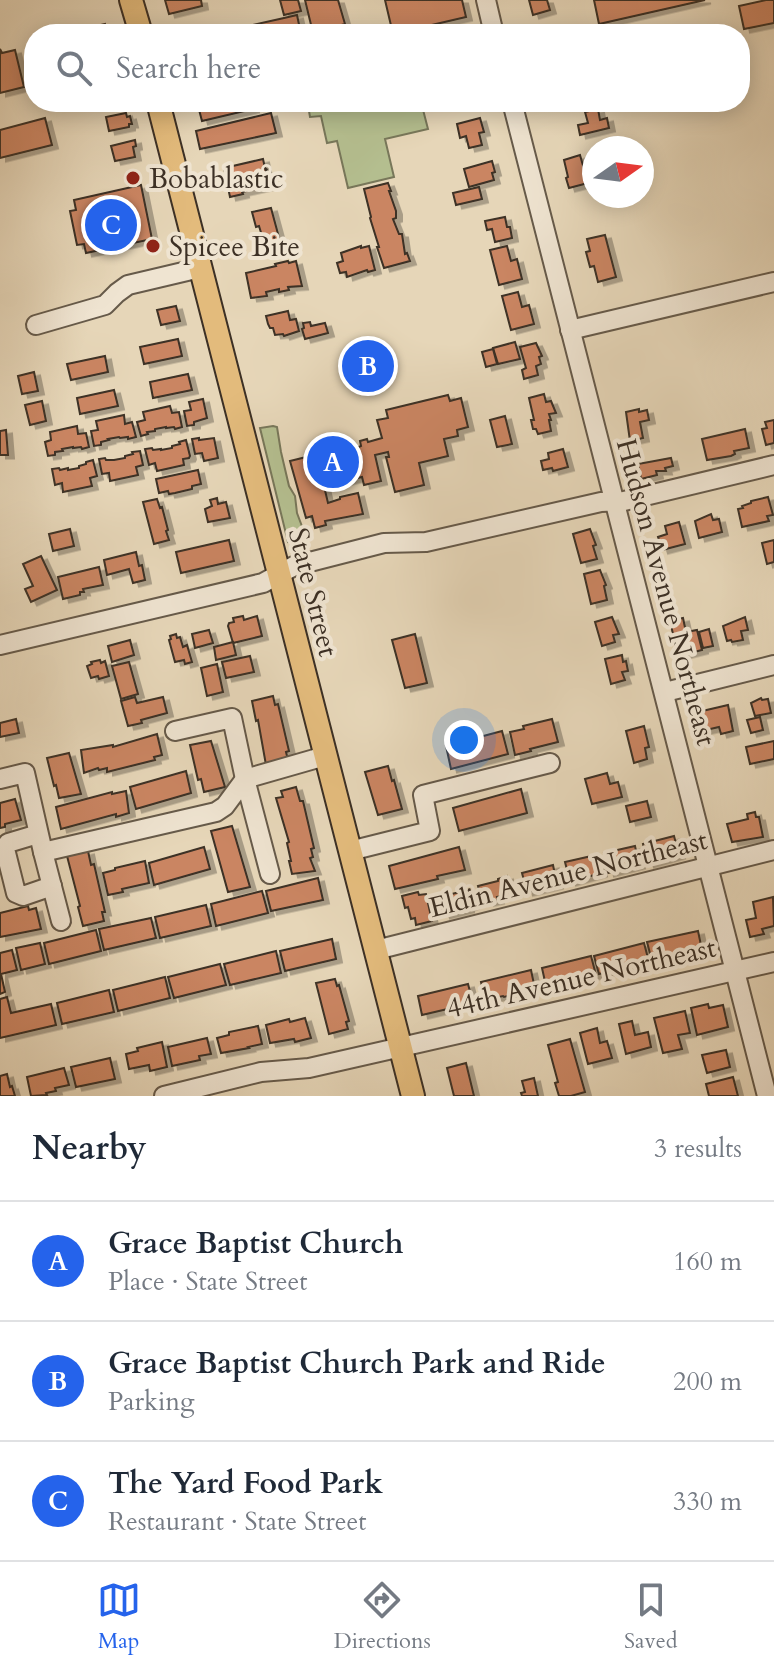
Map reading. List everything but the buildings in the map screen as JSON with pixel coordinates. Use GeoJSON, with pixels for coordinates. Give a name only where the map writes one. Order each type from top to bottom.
{"type":"FeatureCollection","features":[{"type":"Feature","properties":{"kind":"main road"},"geometry":{"type":"LineString","coordinates":[[131,0],[138,24]]}},
{"type":"Feature","properties":{"kind":"main road","name":"State Street"},"geometry":{"type":"LineString","coordinates":[[161,112],[413,1096]]}},
{"type":"Feature","properties":{"kind":"street"},"geometry":{"type":"LineString","coordinates":[[486,0],[492,24]]}},
{"type":"Feature","properties":{"kind":"street","name":"Hudson Avenue Northeast"},"geometry":{"type":"LineString","coordinates":[[515,112],[767,1096]]}},
{"type":"Feature","properties":{"kind":"street"},"geometry":{"type":"LineString","coordinates":[[36,325],[105,305],[128,285],[200,268]]}},
{"type":"Feature","properties":{"kind":"street"},"geometry":{"type":"LineString","coordinates":[[570,330],[774,282]]}},
{"type":"Feature","properties":{"kind":"street"},"geometry":{"type":"LineString","coordinates":[[0,645],[263,583],[294,566],[384,543],[426,542],[601,502],[624,501],[774,465]]}},
{"type":"Feature","properties":{"kind":"street"},"geometry":{"type":"LineString","coordinates":[[665,692],[774,665]]}},
{"type":"Feature","properties":{"kind":"street"},"geometry":{"type":"LineString","coordinates":[[175,731],[232,718],[270,874]]}},
{"type":"Feature","properties":{"kind":"street"},"geometry":{"type":"LineString","coordinates":[[52,886],[23,896],[16,893],[5,849],[8,843],[40,843],[216,812],[225,806],[245,779],[325,756]]}},
{"type":"Feature","properties":{"kind":"street"},"geometry":{"type":"LineString","coordinates":[[350,851],[430,831],[423,795],[550,763]]}},
{"type":"Feature","properties":{"kind":"street"},"geometry":{"type":"LineString","coordinates":[[0,779],[25,773],[61,921]]}},
{"type":"Feature","properties":{"kind":"street","name":"Eldin Avenue Northeast"},"geometry":{"type":"LineString","coordinates":[[376,950],[774,850]]}},
{"type":"Feature","properties":{"kind":"street","name":"44th Avenue Northeast"},"geometry":{"type":"LineString","coordinates":[[164,1096],[261,1072],[309,1068],[774,962]]}},
{"type":"Feature","properties":{"kind":"green space"},"geometry":{"type":"Polygon","coordinates":[[[309,112],[424,112],[428,129],[385,139],[394,177],[348,188],[337,141],[327,143],[321,116],[310,117],[309,112]]]}},
{"type":"Feature","properties":{"kind":"green space"},"geometry":{"type":"Polygon","coordinates":[[[277,427],[289,486],[295,496],[297,513],[306,537],[288,542],[260,428],[277,427]]]}},
{"type":"Feature","properties":{"kind":"place","name":"Bobablastic"},"geometry":{"type":"Point","coordinates":[133,178]}},
{"type":"Feature","properties":{"kind":"place","name":"The Yard Food Park"},"geometry":{"type":"Point","coordinates":[111,225]}},
{"type":"Feature","properties":{"kind":"place","name":"Spicee Bite"},"geometry":{"type":"Point","coordinates":[153,246]}},
{"type":"Feature","properties":{"kind":"place","name":"Grace Baptist Church Park and Ride"},"geometry":{"type":"Point","coordinates":[368,366]}},
{"type":"Feature","properties":{"kind":"place","name":"Grace Baptist Church"},"geometry":{"type":"Point","coordinates":[333,462]}}]}
